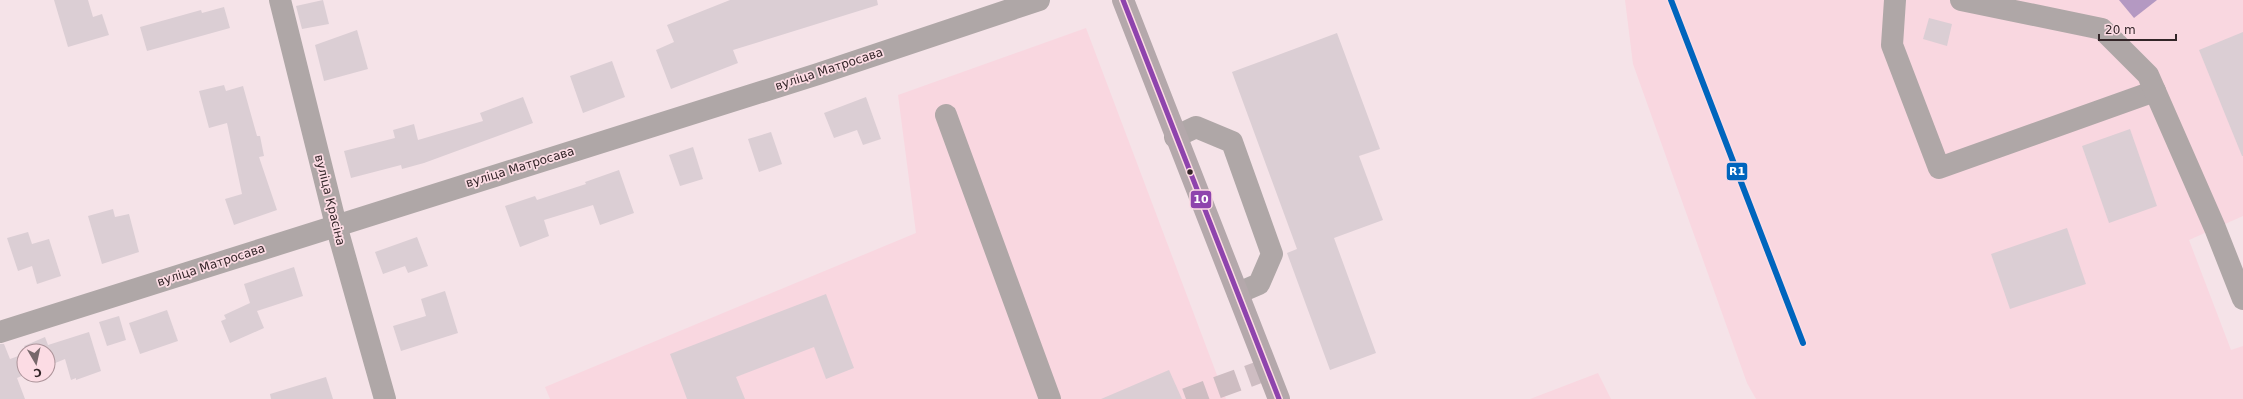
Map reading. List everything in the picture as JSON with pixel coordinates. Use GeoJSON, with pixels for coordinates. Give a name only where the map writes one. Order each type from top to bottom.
{"type":"FeatureCollection","features":[{"type":"Feature","properties":{"kind":"main road"},"geometry":{"type":"LineString","coordinates":[[1123,0],[1175,137],[1279,399]]}},
{"type":"Feature","properties":{"kind":"street","name":"вуліца Красіна"},"geometry":{"type":"LineString","coordinates":[[280,0],[336,225],[385,399]]}},
{"type":"Feature","properties":{"kind":"street","name":"вуліца Матросава"},"geometry":{"type":"LineString","coordinates":[[0,332],[818,74],[1039,0]]}},
{"type":"Feature","properties":{"kind":"street"},"geometry":{"type":"LineString","coordinates":[[1895,0],[1892,45],[1939,168],[2155,91]]}},
{"type":"Feature","properties":{"kind":"street"},"geometry":{"type":"LineString","coordinates":[[1961,0],[2102,29],[2148,76],[2216,228],[2243,299]]}},
{"type":"Feature","properties":{"kind":"street"},"geometry":{"type":"LineString","coordinates":[[946,115],[1050,399]]}},
{"type":"Feature","properties":{"kind":"street"},"geometry":{"type":"LineString","coordinates":[[1175,137],[1196,127],[1232,142],[1272,254],[1258,284],[1238,293]]}},
{"type":"Feature","properties":{"kind":"shaded area"},"geometry":{"type":"Polygon","coordinates":[[[1625,0],[2243,0],[2243,216],[2189,240],[2231,350],[2243,346],[2243,399],[1756,399],[1747,383],[1633,64],[1625,0]]]}},
{"type":"Feature","properties":{"kind":"shaded area"},"geometry":{"type":"Polygon","coordinates":[[[2119,0],[2157,0],[2134,18],[2119,0]]]}},
{"type":"Feature","properties":{"kind":"shaded area"},"geometry":{"type":"Polygon","coordinates":[[[1086,28],[1226,399],[550,399],[545,387],[916,233],[898,95],[1086,28]]]}},
{"type":"Feature","properties":{"kind":"shaded area"},"geometry":{"type":"Polygon","coordinates":[[[1598,373],[1611,399],[1530,399],[1598,373]]]}},
{"type":"Feature","properties":{"kind":"building"},"geometry":{"type":"Polygon","coordinates":[[[54,0],[88,0],[93,17],[102,14],[109,35],[68,47],[54,0]]]}},
{"type":"Feature","properties":{"kind":"building"},"geometry":{"type":"Polygon","coordinates":[[[323,0],[329,24],[302,29],[296,6],[323,0]]]}},
{"type":"Feature","properties":{"kind":"building"},"geometry":{"type":"Polygon","coordinates":[[[730,0],[877,0],[878,5],[733,50],[738,63],[671,89],[656,50],[674,42],[667,25],[730,0]]]}},
{"type":"Feature","properties":{"kind":"building"},"geometry":{"type":"Polygon","coordinates":[[[224,7],[230,28],[147,51],[140,27],[201,10],[202,13],[224,7]]]}},
{"type":"Feature","properties":{"kind":"building"},"geometry":{"type":"Polygon","coordinates":[[[1929,18],[1952,24],[1947,46],[1923,39],[1929,18]]]}},
{"type":"Feature","properties":{"kind":"building"},"geometry":{"type":"Polygon","coordinates":[[[357,30],[368,69],[324,81],[315,45],[357,30]]]}},
{"type":"Feature","properties":{"kind":"building"},"geometry":{"type":"Polygon","coordinates":[[[2243,32],[2243,156],[2242,156],[2199,50],[2243,32]]]}},
{"type":"Feature","properties":{"kind":"building"},"geometry":{"type":"Polygon","coordinates":[[[1337,33],[1380,149],[1359,156],[1383,220],[1334,238],[1376,353],[1330,370],[1287,253],[1297,249],[1232,72],[1337,33]]]}},
{"type":"Feature","properties":{"kind":"building"},"geometry":{"type":"Polygon","coordinates":[[[612,61],[625,97],[583,113],[570,76],[612,61]]]}},
{"type":"Feature","properties":{"kind":"building"},"geometry":{"type":"Polygon","coordinates":[[[224,85],[226,91],[243,86],[257,136],[260,136],[264,156],[259,157],[277,210],[234,225],[225,199],[242,194],[227,123],[209,128],[199,91],[224,85]]]}},
{"type":"Feature","properties":{"kind":"building"},"geometry":{"type":"Polygon","coordinates":[[[523,97],[533,123],[424,163],[402,169],[401,165],[351,178],[344,151],[395,138],[393,130],[414,124],[418,140],[483,121],[480,113],[523,97]]]}},
{"type":"Feature","properties":{"kind":"building"},"geometry":{"type":"Polygon","coordinates":[[[866,97],[881,139],[863,145],[857,130],[834,138],[824,113],[866,97]]]}},
{"type":"Feature","properties":{"kind":"building"},"geometry":{"type":"Polygon","coordinates":[[[2130,129],[2157,206],[2109,223],[2082,146],[2130,129]]]}},
{"type":"Feature","properties":{"kind":"building"},"geometry":{"type":"Polygon","coordinates":[[[771,132],[782,164],[759,172],[748,139],[771,132]]]}},
{"type":"Feature","properties":{"kind":"building"},"geometry":{"type":"Polygon","coordinates":[[[693,147],[703,179],[680,186],[669,155],[693,147]]]}},
{"type":"Feature","properties":{"kind":"building"},"geometry":{"type":"Polygon","coordinates":[[[619,170],[634,213],[600,225],[593,205],[544,220],[549,236],[520,247],[505,206],[535,196],[537,200],[586,184],[585,182],[619,170]]]}},
{"type":"Feature","properties":{"kind":"building"},"geometry":{"type":"Polygon","coordinates":[[[113,209],[115,217],[129,214],[139,252],[102,264],[88,216],[113,209]]]}},
{"type":"Feature","properties":{"kind":"building"},"geometry":{"type":"Polygon","coordinates":[[[2067,228],[2086,284],[2010,309],[1991,254],[2067,228]]]}},
{"type":"Feature","properties":{"kind":"building"},"geometry":{"type":"Polygon","coordinates":[[[28,232],[32,244],[49,239],[61,276],[37,284],[32,266],[18,271],[7,238],[28,232]]]}},
{"type":"Feature","properties":{"kind":"building"},"geometry":{"type":"Polygon","coordinates":[[[417,237],[428,266],[408,273],[405,266],[383,274],[375,252],[417,237]]]}},
{"type":"Feature","properties":{"kind":"building"},"geometry":{"type":"Polygon","coordinates":[[[294,267],[303,296],[257,311],[264,328],[230,343],[221,321],[226,319],[224,315],[250,303],[244,284],[294,267]]]}},
{"type":"Feature","properties":{"kind":"building"},"geometry":{"type":"Polygon","coordinates":[[[445,291],[458,333],[401,351],[393,326],[426,316],[421,299],[445,291]]]}},
{"type":"Feature","properties":{"kind":"building"},"geometry":{"type":"Polygon","coordinates":[[[826,294],[854,368],[826,379],[814,347],[736,377],[745,399],[687,399],[670,354],[826,294]]]}},
{"type":"Feature","properties":{"kind":"building"},"geometry":{"type":"Polygon","coordinates":[[[167,310],[178,341],[140,354],[129,323],[167,310]]]}},
{"type":"Feature","properties":{"kind":"building"},"geometry":{"type":"Polygon","coordinates":[[[119,316],[126,340],[107,346],[99,322],[119,316]]]}},
{"type":"Feature","properties":{"kind":"building"},"geometry":{"type":"Polygon","coordinates":[[[89,332],[101,371],[76,380],[76,378],[71,380],[65,359],[56,363],[56,343],[54,343],[89,332]]]}},
{"type":"Feature","properties":{"kind":"building"},"geometry":{"type":"Polygon","coordinates":[[[45,337],[47,343],[31,343],[45,337]]]}},
{"type":"Feature","properties":{"kind":"building"},"geometry":{"type":"Polygon","coordinates":[[[0,344],[4,344],[10,359],[16,357],[16,383],[19,383],[25,399],[0,399],[0,344]]]}},
{"type":"Feature","properties":{"kind":"building"},"geometry":{"type":"Polygon","coordinates":[[[1169,370],[1182,399],[1101,399],[1169,370]]]}},
{"type":"Feature","properties":{"kind":"building"},"geometry":{"type":"Polygon","coordinates":[[[326,377],[333,399],[271,399],[270,394],[326,377]]]}},
{"type":"Feature","properties":{"kind":"tunnel"},"geometry":{"type":"LineString","coordinates":[[1186,399],[1268,369]]}},
{"type":"Feature","properties":{"kind":"transit line","name":"10"},"geometry":{"type":"LineString","coordinates":[[1123,0],[1279,399]]}},
{"type":"Feature","properties":{"kind":"transit line","name":"R1"},"geometry":{"type":"LineString","coordinates":[[1671,0],[1803,343]]}}]}
